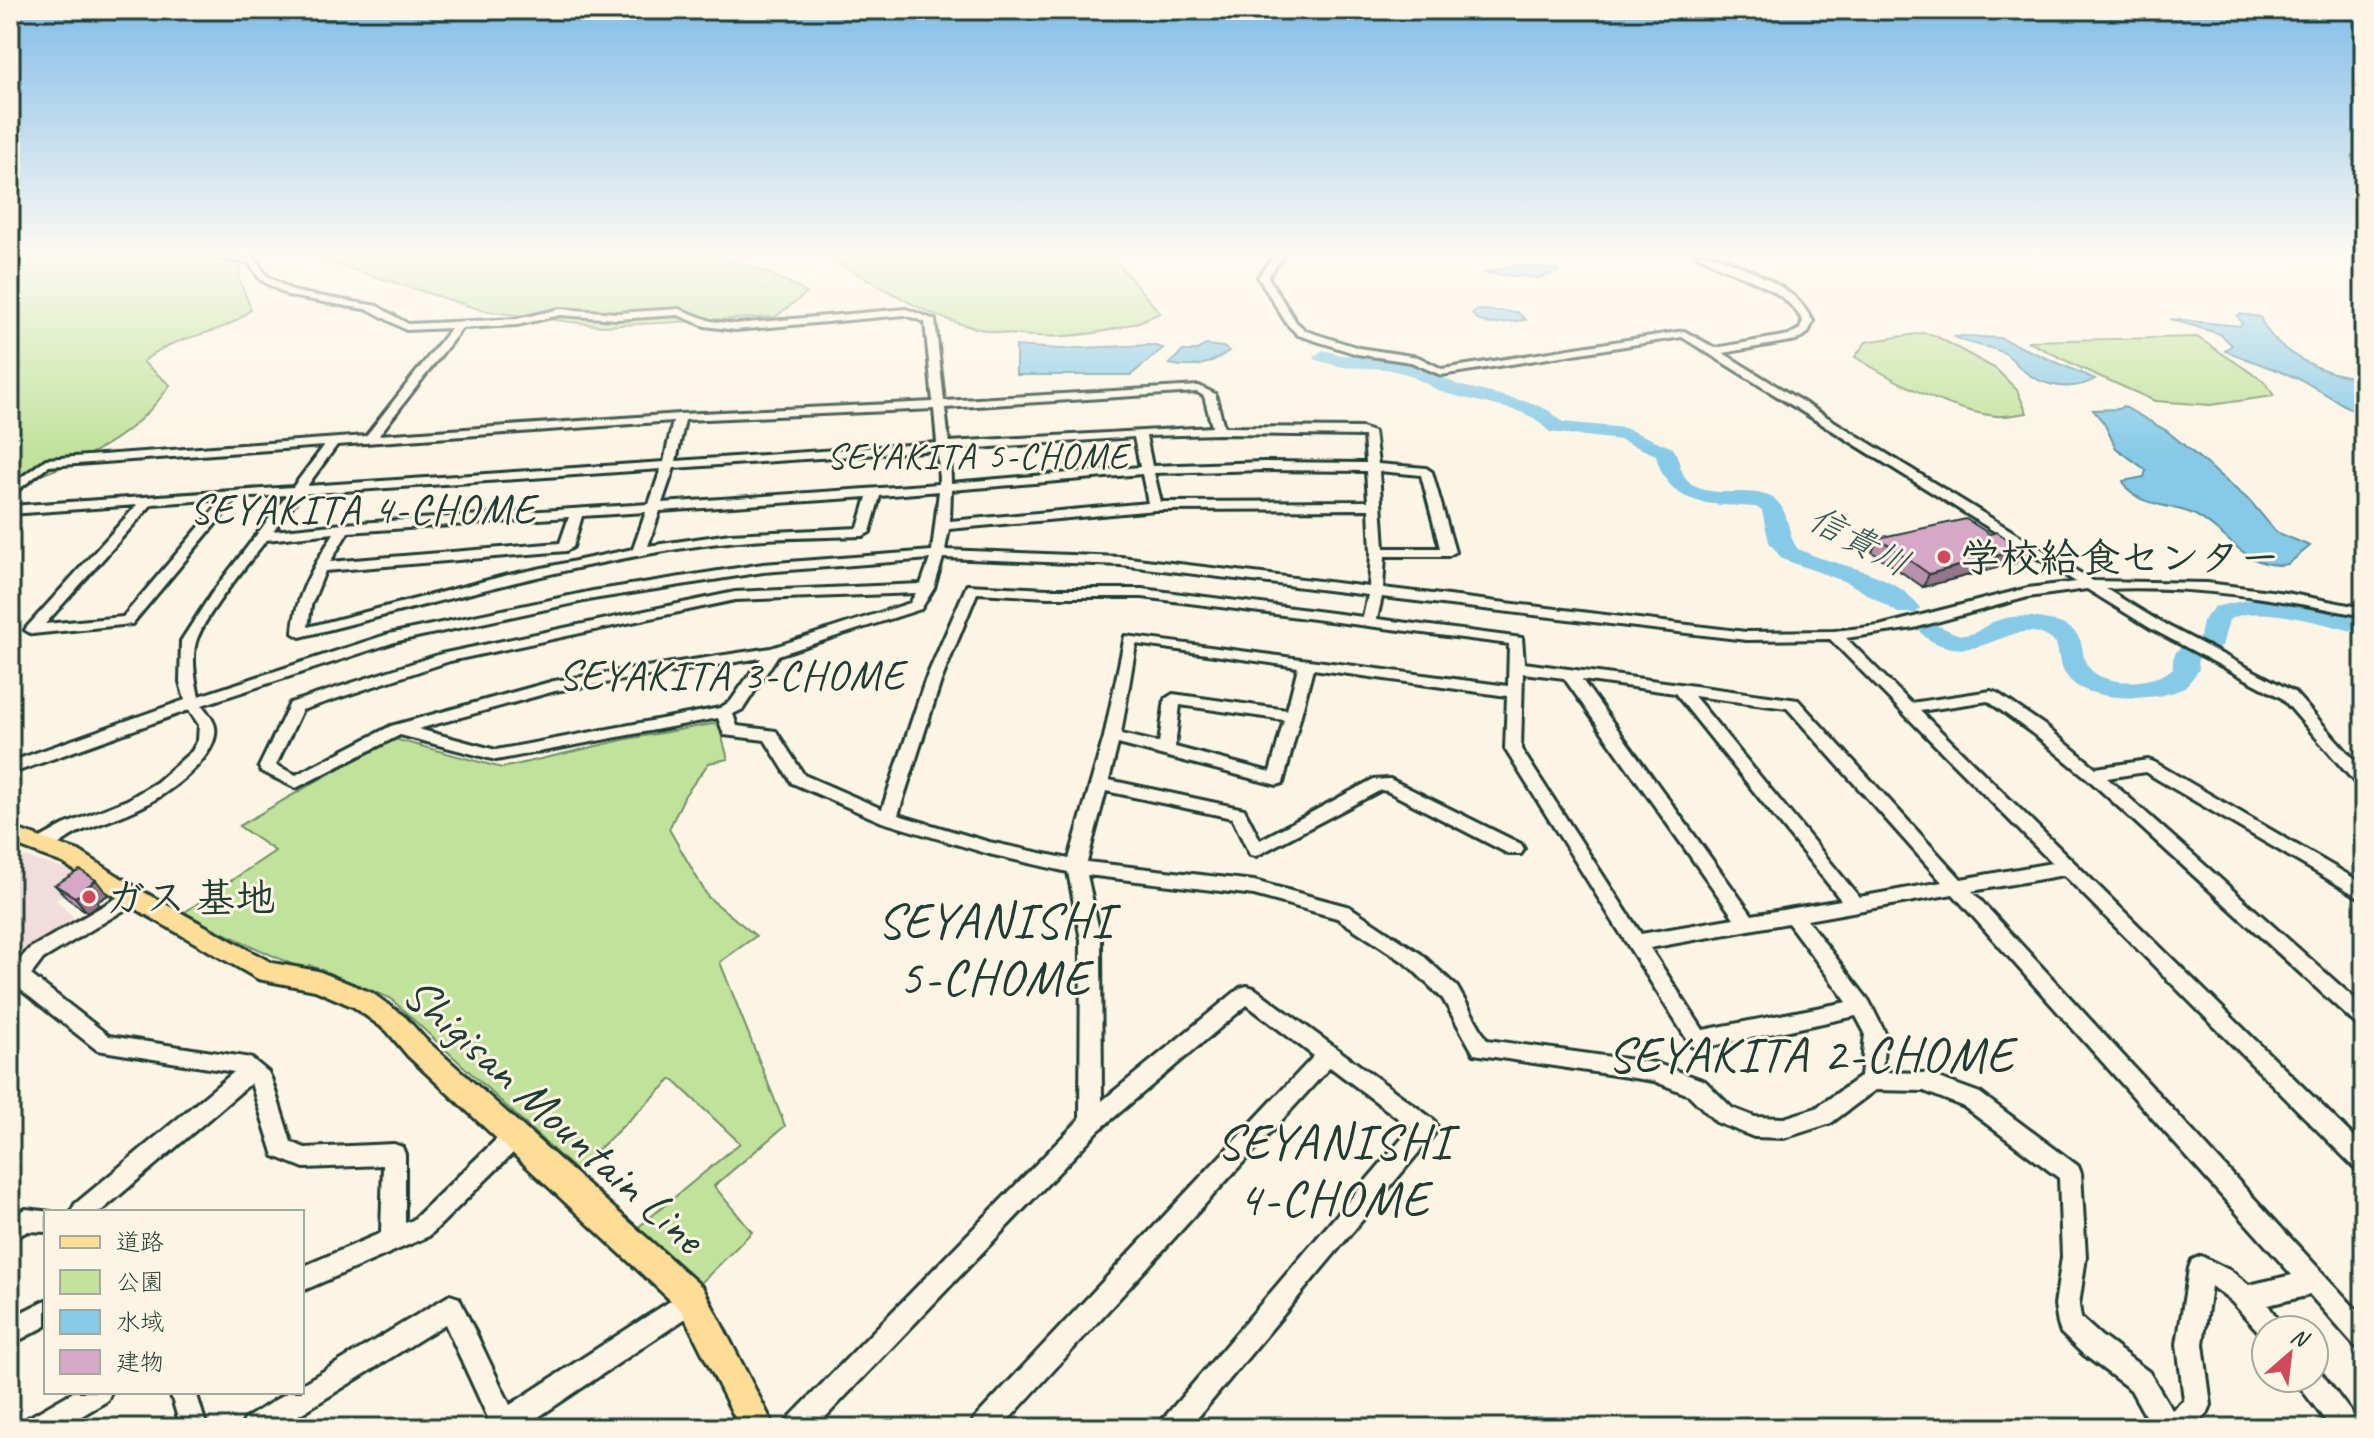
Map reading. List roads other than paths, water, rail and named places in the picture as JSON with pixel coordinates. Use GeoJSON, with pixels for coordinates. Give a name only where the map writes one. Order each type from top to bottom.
{"type":"FeatureCollection","features":[{"type":"Feature","properties":{"kind":"main road","name":"Shigisan Mountain Line"},"geometry":{"type":"LineString","coordinates":[[10,835],[71,857],[132,896],[267,972],[318,981],[363,1000],[396,1024],[417,1048],[692,1299],[751,1426]]}},
{"type":"Feature","properties":{"kind":"street"},"geometry":{"type":"LineString","coordinates":[[394,320],[406,327],[525,320]]}},
{"type":"Feature","properties":{"kind":"street"},"geometry":{"type":"LineString","coordinates":[[699,320],[735,327],[814,320]]}},
{"type":"Feature","properties":{"kind":"street"},"geometry":{"type":"LineString","coordinates":[[927,588],[735,596],[446,657],[296,707],[267,767],[296,782],[397,730],[554,686],[773,652],[916,606],[927,588],[939,554],[946,486],[930,320]]}},
{"type":"Feature","properties":{"kind":"street"},"geometry":{"type":"LineString","coordinates":[[1290,320],[1302,333],[1357,351],[1414,359],[1441,372],[1684,334],[2155,625],[2288,695],[2364,782]]}},
{"type":"Feature","properties":{"kind":"street"},"geometry":{"type":"LineString","coordinates":[[1712,352],[1792,338],[1804,331],[1808,320]]}},
{"type":"Feature","properties":{"kind":"street"},"geometry":{"type":"LineString","coordinates":[[368,441],[458,326]]}},
{"type":"Feature","properties":{"kind":"street"},"geometry":{"type":"LineString","coordinates":[[10,492],[46,463],[680,417],[1202,389],[1209,394],[1219,430]]}},
{"type":"Feature","properties":{"kind":"street"},"geometry":{"type":"LineString","coordinates":[[639,552],[669,465],[680,417]]}},
{"type":"Feature","properties":{"kind":"street"},"geometry":{"type":"LineString","coordinates":[[10,510],[1139,433],[1219,430],[1366,433],[1370,434],[1374,467],[1373,505],[1378,552],[1376,591],[1369,622]]}},
{"type":"Feature","properties":{"kind":"street"},"geometry":{"type":"LineString","coordinates":[[1139,433],[1155,506]]}},
{"type":"Feature","properties":{"kind":"street"},"geometry":{"type":"LineString","coordinates":[[41,846],[70,829],[133,804],[183,770],[199,754],[206,740],[207,725],[193,703],[188,682],[188,641],[217,596],[333,443]]}},
{"type":"Feature","properties":{"kind":"street"},"geometry":{"type":"LineString","coordinates":[[265,536],[656,505],[875,493],[1148,470],[1264,466],[1374,467],[1426,472],[1448,552],[1378,552]]}},
{"type":"Feature","properties":{"kind":"street"},"geometry":{"type":"LineString","coordinates":[[343,528],[321,567],[300,620],[300,633],[447,595],[639,552],[714,540],[863,532],[875,493]]}},
{"type":"Feature","properties":{"kind":"street"},"geometry":{"type":"LineString","coordinates":[[148,501],[32,630],[127,621],[233,495]]}},
{"type":"Feature","properties":{"kind":"street"},"geometry":{"type":"LineString","coordinates":[[941,526],[1155,506],[1373,505]]}},
{"type":"Feature","properties":{"kind":"street"},"geometry":{"type":"LineString","coordinates":[[321,567],[566,547],[577,513]]}},
{"type":"Feature","properties":{"kind":"street"},"geometry":{"type":"LineString","coordinates":[[10,768],[193,703],[394,637],[593,595],[763,568],[939,554],[1121,561],[1746,636],[1834,635],[1896,628],[1994,599],[2091,585],[2181,584],[2285,597],[2364,612]]}},
{"type":"Feature","properties":{"kind":"street"},"geometry":{"type":"LineString","coordinates":[[888,818],[933,681],[972,588],[1048,593],[1142,593],[1517,641],[1513,749],[1639,942],[1698,1040],[1862,1007]]}},
{"type":"Feature","properties":{"kind":"street"},"geometry":{"type":"LineString","coordinates":[[1834,635],[2361,1154]]}},
{"type":"Feature","properties":{"kind":"street"},"geometry":{"type":"LineString","coordinates":[[1091,1123],[1091,940],[1076,867],[1101,784],[1130,639],[1515,692]]}},
{"type":"Feature","properties":{"kind":"street"},"geometry":{"type":"LineString","coordinates":[[397,730],[496,755],[724,712],[737,705],[773,652]]}},
{"type":"Feature","properties":{"kind":"street"},"geometry":{"type":"LineString","coordinates":[[1112,737],[1277,779],[1306,665]]}},
{"type":"Feature","properties":{"kind":"street"},"geometry":{"type":"LineString","coordinates":[[1517,667],[1792,704],[2364,1337]]}},
{"type":"Feature","properties":{"kind":"street"},"geometry":{"type":"LineString","coordinates":[[1570,675],[1747,922]]}},
{"type":"Feature","properties":{"kind":"street"},"geometry":{"type":"LineString","coordinates":[[1680,689],[1854,903]]}},
{"type":"Feature","properties":{"kind":"street"},"geometry":{"type":"LineString","coordinates":[[1908,708],[1991,696],[2093,774],[2364,1019]]}},
{"type":"Feature","properties":{"kind":"street"},"geometry":{"type":"LineString","coordinates":[[1166,750],[1173,699],[1294,716]]}},
{"type":"Feature","properties":{"kind":"street"},"geometry":{"type":"LineString","coordinates":[[724,712],[730,731],[770,735],[798,779],[888,818],[989,848],[1076,867],[1254,888],[1343,912],[1414,959],[1450,993],[1481,1048],[1655,1072],[1697,1088],[1724,1115],[1754,1127],[1784,1128],[1823,1116],[1871,1081],[1925,1082],[1972,1100],[2070,1173],[2074,1257],[2067,1305],[2070,1324],[2140,1381],[2169,1428],[2198,1405],[2190,1344],[2201,1268],[2222,1277],[2247,1297],[2260,1314]]}},
{"type":"Feature","properties":{"kind":"street"},"geometry":{"type":"LineString","coordinates":[[2093,774],[2148,766],[2364,893]]}},
{"type":"Feature","properties":{"kind":"street"},"geometry":{"type":"LineString","coordinates":[[1101,784],[1238,813],[1256,850],[1378,784],[1390,785],[1515,849]]}},
{"type":"Feature","properties":{"kind":"street"},"geometry":{"type":"LineString","coordinates":[[1639,942],[2070,867]]}},
{"type":"Feature","properties":{"kind":"street"},"geometry":{"type":"LineString","coordinates":[[10,963],[36,954],[132,896]]}},
{"type":"Feature","properties":{"kind":"street"},"geometry":{"type":"LineString","coordinates":[[1793,916],[1862,1007],[1875,1033],[1871,1081]]}},
{"type":"Feature","properties":{"kind":"street"},"geometry":{"type":"LineString","coordinates":[[36,954],[18,976],[104,1044],[244,1064],[260,1078],[282,1149],[304,1158],[394,1154],[393,1240]]}},
{"type":"Feature","properties":{"kind":"street"},"geometry":{"type":"LineString","coordinates":[[797,1428],[1091,1123],[1247,994],[1426,1127],[1172,1428]]}},
{"type":"Feature","properties":{"kind":"street"},"geometry":{"type":"LineString","coordinates":[[983,1428],[1328,1055]]}},
{"type":"Feature","properties":{"kind":"street"},"geometry":{"type":"LineString","coordinates":[[85,1210],[251,1070]]}},
{"type":"Feature","properties":{"kind":"street"},"geometry":{"type":"LineString","coordinates":[[304,1278],[421,1228],[514,1137]]}},
{"type":"Feature","properties":{"kind":"street"},"geometry":{"type":"LineString","coordinates":[[10,1229],[26,1220],[44,1221]]}},
{"type":"Feature","properties":{"kind":"street"},"geometry":{"type":"LineString","coordinates":[[2247,1297],[2316,1282]]}},
{"type":"Feature","properties":{"kind":"street"},"geometry":{"type":"LineString","coordinates":[[254,1428],[450,1307],[502,1426],[692,1299]]}},
{"type":"Feature","properties":{"kind":"street"},"geometry":{"type":"LineString","coordinates":[[10,1332],[44,1313]]}},
{"type":"Feature","properties":{"kind":"street"},"geometry":{"type":"LineString","coordinates":[[35,1428],[94,1394]]}},
{"type":"Feature","properties":{"kind":"street"},"geometry":{"type":"LineString","coordinates":[[184,1394],[194,1428]]}},
{"type":"Feature","properties":{"kind":"street"},"geometry":{"type":"LineString","coordinates":[[2321,1394],[2347,1428]]}},
{"type":"Feature","properties":{"kind":"water"},"geometry":{"type":"Polygon","coordinates":[[[1479,320],[1525,320],[1490,324],[1479,320]]]}},
{"type":"Feature","properties":{"kind":"water"},"geometry":{"type":"Polygon","coordinates":[[[2174,320],[2240,326],[2240,320],[2262,320],[2277,342],[2303,361],[2334,373],[2364,378],[2364,417],[2300,379],[2225,351],[2232,345],[2220,334],[2174,320]]]}},
{"type":"Feature","properties":{"kind":"water"},"geometry":{"type":"Polygon","coordinates":[[[1955,337],[2000,338],[2095,379],[2068,386],[2048,384],[2031,376],[2004,353],[1955,337]]]}},
{"type":"Feature","properties":{"kind":"water"},"geometry":{"type":"Polygon","coordinates":[[[1151,345],[1163,348],[1131,375],[1016,375],[1016,346],[1059,349],[1151,345]]]}},
{"type":"Feature","properties":{"kind":"water"},"geometry":{"type":"Polygon","coordinates":[[[1206,345],[1229,351],[1200,365],[1169,364],[1183,351],[1195,351],[1206,345]]]}},
{"type":"Feature","properties":{"kind":"water"},"geometry":{"type":"Polygon","coordinates":[[[2123,406],[2167,431],[2251,502],[2276,532],[2310,546],[2288,564],[2260,562],[2193,514],[2134,495],[2123,481],[2144,477],[2146,470],[2116,448],[2104,423],[2093,410],[2119,409],[2123,406]]]}},
{"type":"Feature","properties":{"kind":"waterway","name":"信貴川"},"geometry":{"type":"LineString","coordinates":[[1323,356],[1342,361],[1386,363],[1414,370],[1451,389],[1525,407],[1541,414],[1557,428],[1625,434],[1666,452],[1670,468],[1683,488],[1704,496],[1763,502],[1774,512],[1781,542],[1790,554],[1858,577],[1907,608]]}},
{"type":"Feature","properties":{"kind":"waterway","name":"信貴川"},"geometry":{"type":"LineString","coordinates":[[1933,631],[1964,643],[2015,624],[2049,628],[2068,640],[2076,670],[2083,678],[2101,686],[2140,689],[2176,680],[2186,669],[2185,656],[2213,640],[2218,618],[2235,607],[2292,610],[2364,626]]}},
{"type":"Feature","properties":{"kind":"place","name":"学校給食センター"},"geometry":{"type":"Point","coordinates":[1944,557]}},
{"type":"Feature","properties":{"kind":"place","name":"ガス 基地"},"geometry":{"type":"Point","coordinates":[89,897]}},
{"type":"Feature","properties":{"kind":"district","name":"SEYAKITA 5-CHOME"},"geometry":{"type":"Point","coordinates":[978,455]}},
{"type":"Feature","properties":{"kind":"district","name":"SEYAKITA 4-CHOME"},"geometry":{"type":"Point","coordinates":[363,508]}},
{"type":"Feature","properties":{"kind":"district","name":"SEYAKITA 3-CHOME"},"geometry":{"type":"Point","coordinates":[732,674]}},
{"type":"Feature","properties":{"kind":"district","name":"SEYANISHI 5-CHOME"},"geometry":{"type":"Point","coordinates":[995,948]}},
{"type":"Feature","properties":{"kind":"district","name":"SEYAKITA 2-CHOME"},"geometry":{"type":"Point","coordinates":[1811,1053]}},
{"type":"Feature","properties":{"kind":"district","name":"SEYANISHI 4-CHOME"},"geometry":{"type":"Point","coordinates":[1334,1169]}}]}
